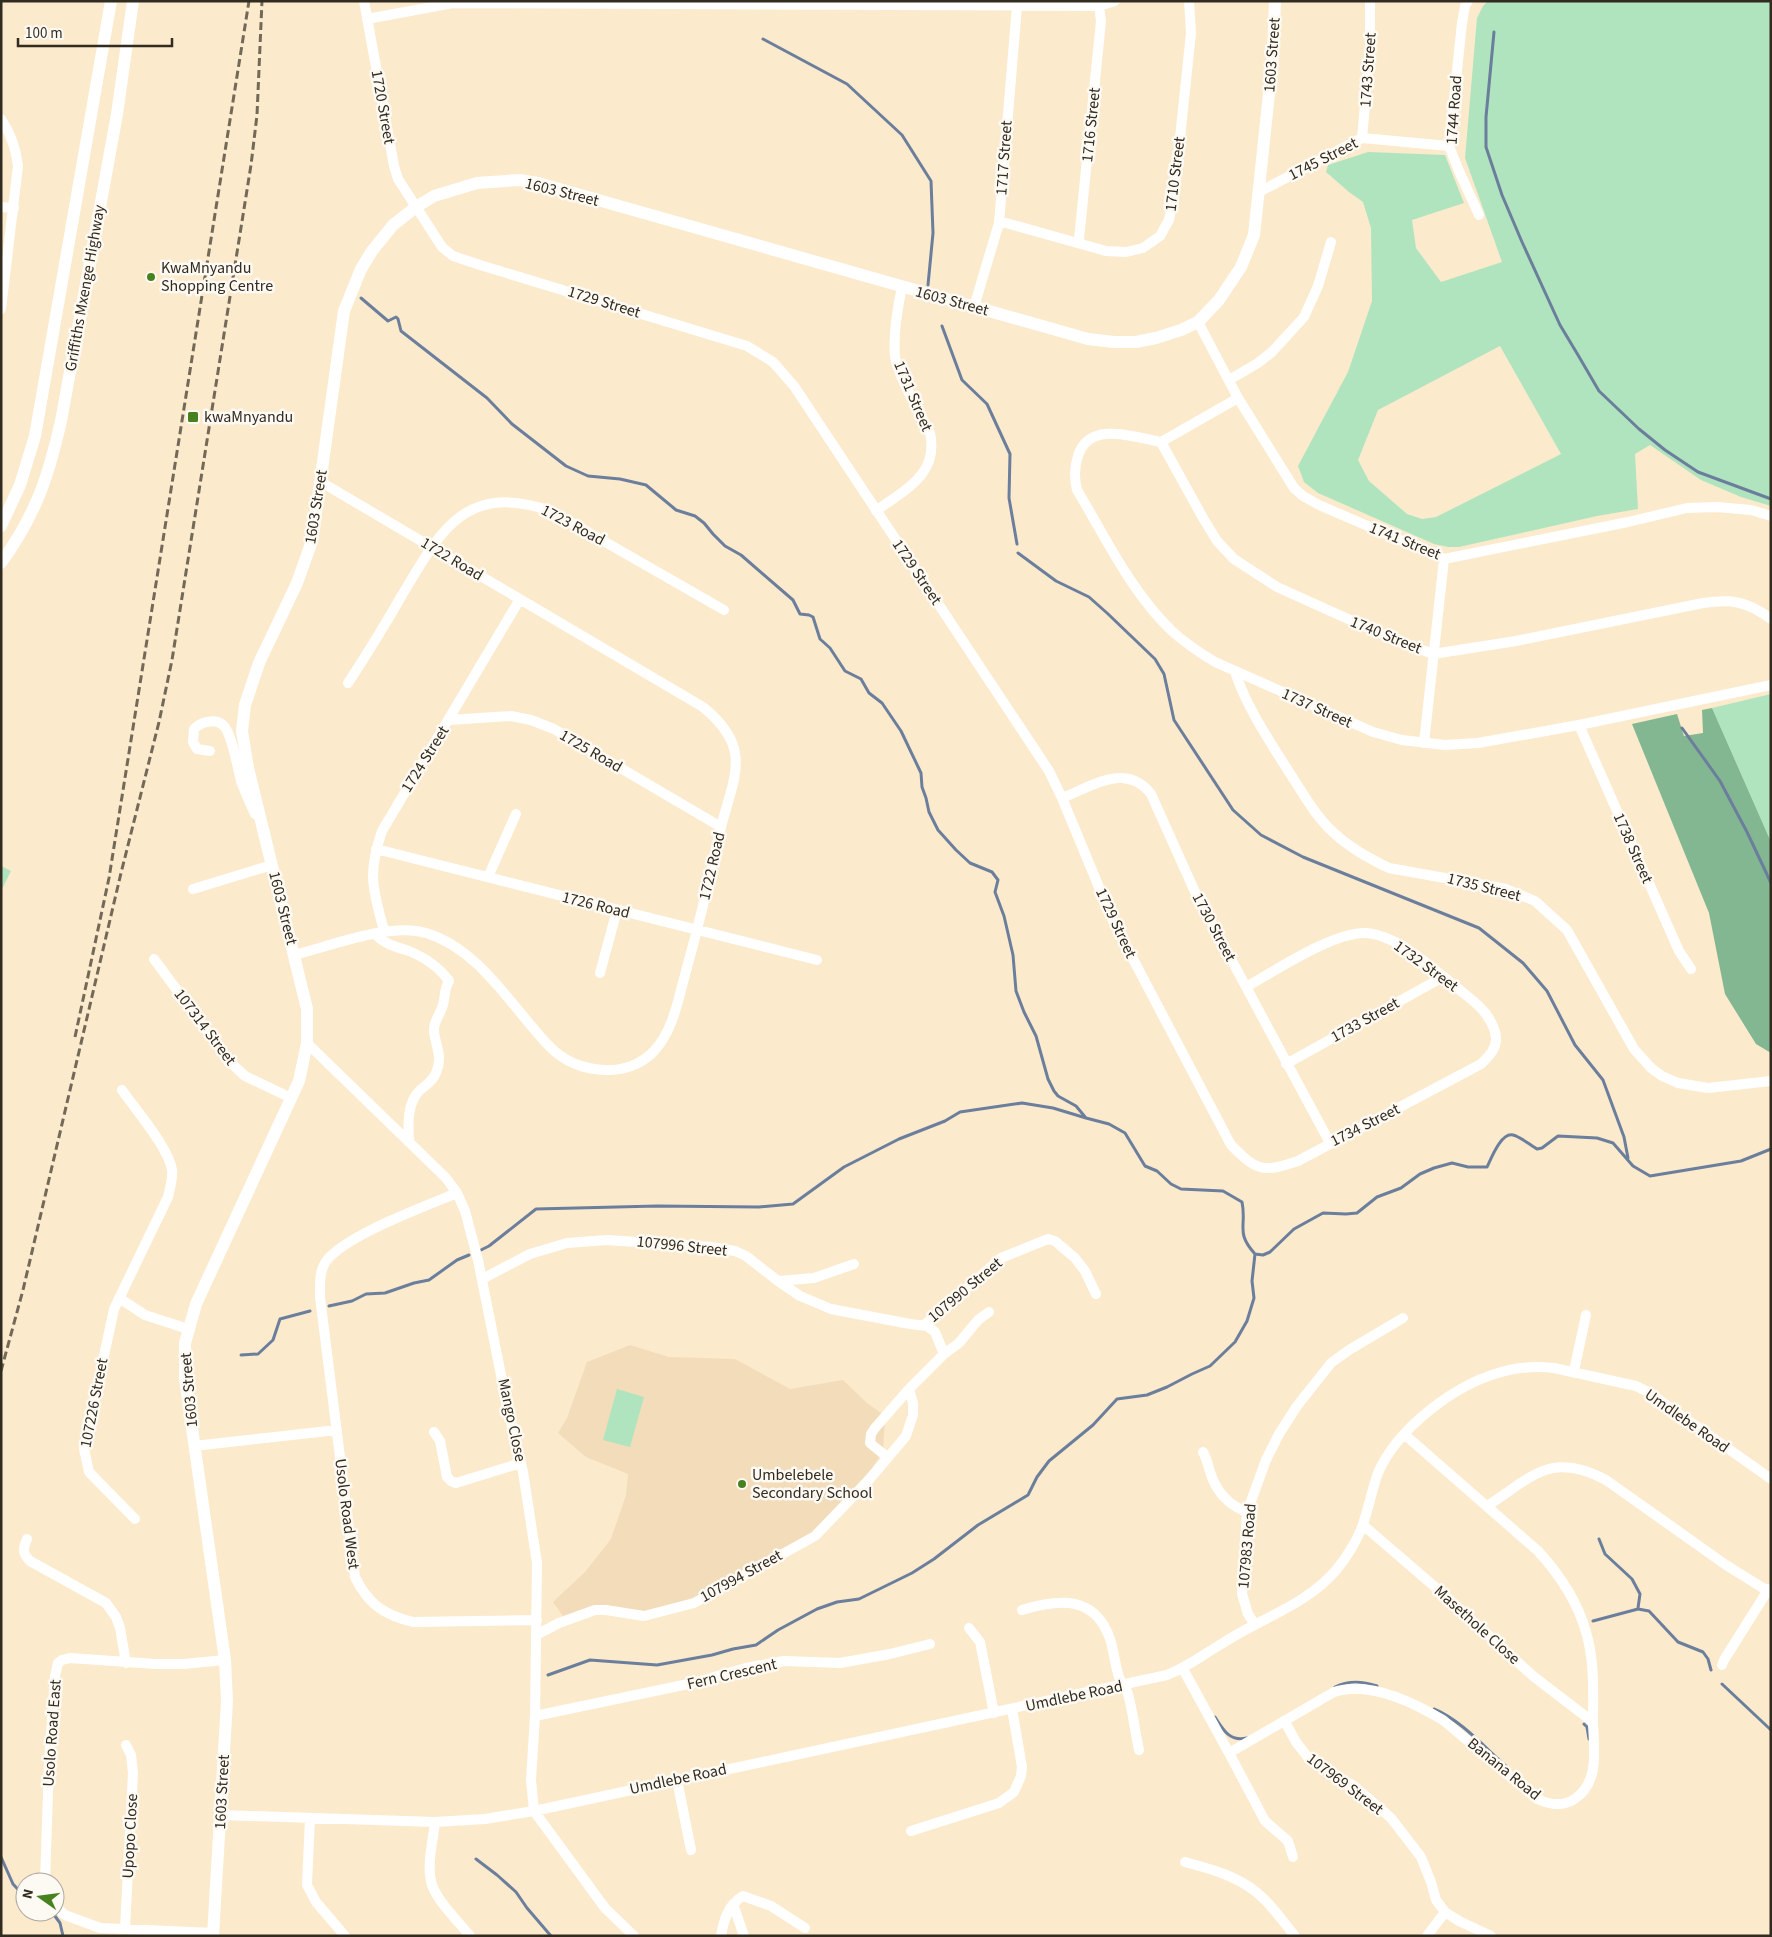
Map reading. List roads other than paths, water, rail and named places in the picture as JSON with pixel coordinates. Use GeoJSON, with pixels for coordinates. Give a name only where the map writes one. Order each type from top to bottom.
{"type":"FeatureCollection","features":[{"type":"Feature","properties":{"kind":"street","name":"Griffiths Mxenge Highway"},"geometry":{"type":"LineString","coordinates":[[1,526],[20,485],[35,436],[111,1]]}},
{"type":"Feature","properties":{"kind":"street","name":"Griffiths Mxenge Highway"},"geometry":{"type":"LineString","coordinates":[[1,562],[23,529],[39,499],[61,421],[117,114],[133,1]]}},
{"type":"Feature","properties":{"kind":"street","name":"1720 Street"},"geometry":{"type":"LineString","coordinates":[[364,1],[394,166],[398,179],[416,208]]}},
{"type":"Feature","properties":{"kind":"street"},"geometry":{"type":"LineString","coordinates":[[367,19],[453,2],[1099,6],[1115,1]]}},
{"type":"Feature","properties":{"kind":"street","name":"1710 Street"},"geometry":{"type":"LineString","coordinates":[[999,222],[1106,251],[1126,252],[1144,248],[1160,236],[1170,220],[1174,195],[1191,33],[1189,1]]}},
{"type":"Feature","properties":{"kind":"street","name":"1603 Street"},"geometry":{"type":"LineString","coordinates":[[213,1934],[227,1701],[225,1660],[185,1380],[185,1343],[196,1304],[299,1081],[308,1043],[307,1009],[260,820],[244,750],[242,731],[244,711],[250,687],[307,558],[316,523],[344,311],[351,290],[361,270],[372,251],[394,225],[434,196],[477,183],[519,180],[538,183],[902,288],[1088,339],[1136,342],[1156,338],[1198,322],[1219,300],[1241,267],[1254,235],[1274,56],[1274,1]]}},
{"type":"Feature","properties":{"kind":"street","name":"1743 Street"},"geometry":{"type":"LineString","coordinates":[[1362,138],[1370,49],[1370,1]]}},
{"type":"Feature","properties":{"kind":"street","name":"1744 Road"},"geometry":{"type":"LineString","coordinates":[[1468,1],[1465,6],[1462,23],[1450,146],[1479,215]]}},
{"type":"Feature","properties":{"kind":"street","name":"1717 Street"},"geometry":{"type":"LineString","coordinates":[[974,307],[999,222],[1017,6]]}},
{"type":"Feature","properties":{"kind":"street","name":"1716 Street"},"geometry":{"type":"LineString","coordinates":[[1080,244],[1101,21],[1099,6]]}},
{"type":"Feature","properties":{"kind":"street"},"geometry":{"type":"LineString","coordinates":[[1,119],[16,148],[18,166],[1,309]]}},
{"type":"Feature","properties":{"kind":"street","name":"1745 Street"},"geometry":{"type":"LineString","coordinates":[[1259,192],[1362,138],[1450,146]]}},
{"type":"Feature","properties":{"kind":"street"},"geometry":{"type":"LineString","coordinates":[[1,207],[14,208]]}},
{"type":"Feature","properties":{"kind":"street","name":"1729 Street"},"geometry":{"type":"LineString","coordinates":[[416,208],[442,247],[454,256],[734,341],[760,353],[773,362],[794,386],[1049,771],[1117,929],[1231,1145]]}},
{"type":"Feature","properties":{"kind":"street"},"geometry":{"type":"LineString","coordinates":[[1229,380],[1258,363],[1272,352],[1304,317],[1318,286],[1331,242]]}},
{"type":"Feature","properties":{"kind":"street","name":"1731 Street"},"geometry":{"type":"LineString","coordinates":[[876,511],[919,478],[930,461],[931,453],[930,433],[899,370],[895,357],[895,332],[902,288]]}},
{"type":"Feature","properties":{"kind":"street","name":"1741 Street"},"geometry":{"type":"LineString","coordinates":[[1198,322],[1238,398],[1288,480],[1303,496],[1444,558],[1628,522],[1687,508],[1717,507],[1751,510],[1771,516]]}},
{"type":"Feature","properties":{"kind":"street"},"geometry":{"type":"LineString","coordinates":[[1161,442],[1238,398]]}},
{"type":"Feature","properties":{"kind":"street","name":"1737 Street"},"geometry":{"type":"LineString","coordinates":[[1161,442],[1120,434],[1096,435],[1085,442],[1079,450],[1074,477],[1077,490],[1130,578],[1150,606],[1172,631],[1193,648],[1235,672],[1373,732],[1402,740],[1461,746],[1579,725],[1771,685]]}},
{"type":"Feature","properties":{"kind":"street","name":"1740 Street"},"geometry":{"type":"LineString","coordinates":[[1161,442],[1217,541],[1234,559],[1277,587],[1388,637],[1433,654],[1516,641],[1724,600],[1742,602],[1771,619]]}},
{"type":"Feature","properties":{"kind":"street","name":"1722 Road"},"geometry":{"type":"LineString","coordinates":[[294,956],[379,933],[409,930],[424,932],[455,945],[480,968],[559,1055],[582,1067],[608,1070],[635,1065],[655,1050],[663,1038],[678,1003],[698,930],[721,827],[733,784],[736,763],[734,745],[722,726],[703,707],[321,482]]}},
{"type":"Feature","properties":{"kind":"street","name":"1723 Road"},"geometry":{"type":"LineString","coordinates":[[348,683],[372,647],[431,546],[444,529],[465,513],[492,503],[512,502],[532,505],[551,511],[724,610]]}},
{"type":"Feature","properties":{"kind":"street"},"geometry":{"type":"LineString","coordinates":[[1424,743],[1444,558]]}},
{"type":"Feature","properties":{"kind":"street","name":"1724 Street"},"geometry":{"type":"LineString","coordinates":[[379,933],[373,886],[373,862],[382,831],[520,599]]}},
{"type":"Feature","properties":{"kind":"street","name":"1735 Street"},"geometry":{"type":"LineString","coordinates":[[1235,672],[1241,690],[1252,710],[1316,814],[1345,842],[1372,860],[1389,868],[1506,889],[1535,901],[1567,930],[1634,1049],[1651,1068],[1662,1076],[1678,1083],[1708,1088],[1771,1081]]}},
{"type":"Feature","properties":{"kind":"street","name":"1725 Road"},"geometry":{"type":"LineString","coordinates":[[448,720],[511,716],[542,724],[554,729],[721,827]]}},
{"type":"Feature","properties":{"kind":"street"},"geometry":{"type":"LineString","coordinates":[[210,751],[197,749],[193,742],[194,729],[203,723],[218,722],[225,727],[242,783],[260,820]]}},
{"type":"Feature","properties":{"kind":"street","name":"1738 Street"},"geometry":{"type":"LineString","coordinates":[[1579,725],[1679,951],[1691,969]]}},
{"type":"Feature","properties":{"kind":"street","name":"1730 Street"},"geometry":{"type":"LineString","coordinates":[[1062,798],[1117,777],[1135,779],[1151,794],[1195,892],[1330,1143]]}},
{"type":"Feature","properties":{"kind":"street"},"geometry":{"type":"LineString","coordinates":[[488,878],[516,814]]}},
{"type":"Feature","properties":{"kind":"street","name":"1726 Road"},"geometry":{"type":"LineString","coordinates":[[376,849],[817,960]]}},
{"type":"Feature","properties":{"kind":"street"},"geometry":{"type":"LineString","coordinates":[[192,889],[272,865]]}},
{"type":"Feature","properties":{"kind":"street"},"geometry":{"type":"LineString","coordinates":[[600,973],[617,910]]}},
{"type":"Feature","properties":{"kind":"street"},"geometry":{"type":"LineString","coordinates":[[379,933],[385,942],[426,959],[441,969],[449,981],[444,994],[442,1009],[434,1024],[439,1054],[436,1074],[416,1094],[411,1104],[408,1124],[409,1141]]}},
{"type":"Feature","properties":{"kind":"street","name":"1732 Street"},"geometry":{"type":"LineString","coordinates":[[1246,987],[1323,945],[1346,937],[1367,933],[1396,943],[1419,958],[1478,1006],[1486,1014],[1495,1032],[1495,1047]]}},
{"type":"Feature","properties":{"kind":"street","name":"107314 Street"},"geometry":{"type":"LineString","coordinates":[[154,959],[230,1062],[245,1076],[291,1098]]}},
{"type":"Feature","properties":{"kind":"street","name":"1733 Street"},"geometry":{"type":"LineString","coordinates":[[1286,1064],[1443,977]]}},
{"type":"Feature","properties":{"kind":"street","name":"Mango Close"},"geometry":{"type":"LineString","coordinates":[[308,1043],[446,1178],[457,1193],[465,1211],[482,1279],[508,1410],[521,1464],[537,1563],[535,1716],[531,1780],[534,1811],[605,1908],[634,1936]]}},
{"type":"Feature","properties":{"kind":"street","name":"1734 Street"},"geometry":{"type":"LineString","coordinates":[[1231,1145],[1253,1165],[1268,1169],[1278,1168],[1298,1160],[1481,1064],[1490,1056],[1495,1047]]}},
{"type":"Feature","properties":{"kind":"street","name":"107226 Street"},"geometry":{"type":"LineString","coordinates":[[122,1090],[167,1154],[172,1171],[168,1197],[119,1298],[109,1328],[84,1449],[84,1457],[89,1472],[94,1479],[135,1519]]}},
{"type":"Feature","properties":{"kind":"street","name":"Usolo Road West"},"geometry":{"type":"LineString","coordinates":[[457,1193],[368,1232],[335,1252],[326,1261],[321,1272],[320,1297],[355,1577],[364,1594],[371,1602],[399,1619],[413,1622],[537,1620]]}},
{"type":"Feature","properties":{"kind":"street","name":"107996 Street"},"geometry":{"type":"LineString","coordinates":[[482,1279],[530,1254],[567,1243],[607,1240],[711,1247],[735,1251],[746,1256],[800,1296],[831,1310],[924,1325]]}},
{"type":"Feature","properties":{"kind":"street","name":"107990 Street"},"geometry":{"type":"LineString","coordinates":[[924,1325],[1001,1258],[1048,1240],[1053,1240],[1075,1258],[1085,1271],[1096,1294]]}},
{"type":"Feature","properties":{"kind":"street"},"geometry":{"type":"LineString","coordinates":[[778,1281],[814,1278],[854,1264]]}},
{"type":"Feature","properties":{"kind":"street"},"geometry":{"type":"LineString","coordinates":[[119,1298],[145,1316],[188,1330]]}},
{"type":"Feature","properties":{"kind":"street"},"geometry":{"type":"LineString","coordinates":[[887,1457],[870,1443],[871,1434],[909,1389],[944,1354],[959,1343],[978,1320],[989,1312]]}},
{"type":"Feature","properties":{"kind":"street"},"geometry":{"type":"LineString","coordinates":[[1574,1371],[1586,1315]]}},
{"type":"Feature","properties":{"kind":"street","name":"107983 Road"},"geometry":{"type":"LineString","coordinates":[[1255,1625],[1248,1614],[1242,1594],[1247,1512],[1266,1460],[1279,1434],[1297,1406],[1332,1363],[1349,1350],[1403,1318]]}},
{"type":"Feature","properties":{"kind":"street"},"geometry":{"type":"LineString","coordinates":[[924,1325],[935,1332],[944,1354]]}},
{"type":"Feature","properties":{"kind":"street","name":"Umdlebe Road"},"geometry":{"type":"LineString","coordinates":[[220,1815],[435,1822],[486,1819],[534,1811],[1123,1686],[1183,1669],[1222,1643],[1318,1590],[1345,1558],[1363,1525],[1378,1474],[1385,1459],[1404,1434],[1433,1406],[1447,1397],[1496,1373],[1513,1369],[1540,1367],[1574,1371],[1636,1386],[1648,1392],[1771,1479]]}},
{"type":"Feature","properties":{"kind":"street","name":"107994 Street"},"geometry":{"type":"LineString","coordinates":[[536,1635],[559,1623],[595,1610],[644,1616],[694,1603],[815,1536],[868,1481],[906,1436],[913,1415],[913,1403],[909,1389]]}},
{"type":"Feature","properties":{"kind":"street"},"geometry":{"type":"LineString","coordinates":[[194,1446],[337,1430]]}},
{"type":"Feature","properties":{"kind":"street"},"geometry":{"type":"LineString","coordinates":[[434,1432],[440,1441],[447,1477],[451,1482],[456,1483],[521,1464]]}},
{"type":"Feature","properties":{"kind":"street","name":"Banana Road"},"geometry":{"type":"LineString","coordinates":[[1228,1753],[1285,1722],[1334,1692],[1347,1688],[1370,1689],[1430,1712],[1443,1720],[1537,1799],[1556,1805],[1566,1803],[1583,1792],[1588,1785],[1594,1767],[1594,1687],[1591,1656],[1586,1633],[1573,1596],[1557,1571],[1538,1551],[1404,1434]]}},
{"type":"Feature","properties":{"kind":"street"},"geometry":{"type":"LineString","coordinates":[[1203,1452],[1214,1482],[1227,1502],[1237,1509],[1247,1512]]}},
{"type":"Feature","properties":{"kind":"street"},"geometry":{"type":"LineString","coordinates":[[1486,1506],[1539,1471],[1554,1467],[1584,1470],[1606,1480],[1726,1565],[1769,1590],[1722,1666]]}},
{"type":"Feature","properties":{"kind":"street","name":"Masethole Close"},"geometry":{"type":"LineString","coordinates":[[1363,1525],[1442,1593],[1533,1676],[1594,1722]]}},
{"type":"Feature","properties":{"kind":"street"},"geometry":{"type":"LineString","coordinates":[[27,1538],[23,1548],[30,1561],[100,1599],[111,1609],[120,1628],[126,1663]]}},
{"type":"Feature","properties":{"kind":"street"},"geometry":{"type":"LineString","coordinates":[[1022,1610],[1066,1603],[1079,1604],[1091,1609],[1110,1639],[1123,1686],[1127,1692],[1139,1750]]}},
{"type":"Feature","properties":{"kind":"street"},"geometry":{"type":"LineString","coordinates":[[969,1628],[980,1642],[994,1713]]}},
{"type":"Feature","properties":{"kind":"street","name":"Fern Crescent"},"geometry":{"type":"LineString","coordinates":[[535,1716],[693,1683],[746,1668],[784,1661],[847,1662],[930,1644]]}},
{"type":"Feature","properties":{"kind":"street","name":"Usolo Road East"},"geometry":{"type":"LineString","coordinates":[[44,1872],[49,1756],[56,1668],[62,1660],[70,1658],[126,1663],[183,1664],[225,1660]]}},
{"type":"Feature","properties":{"kind":"street"},"geometry":{"type":"LineString","coordinates":[[1183,1669],[1265,1821],[1288,1841],[1293,1856]]}},
{"type":"Feature","properties":{"kind":"street"},"geometry":{"type":"LineString","coordinates":[[911,1831],[992,1806],[1014,1792],[1022,1767],[1012,1709]]}},
{"type":"Feature","properties":{"kind":"street","name":"107969 Street"},"geometry":{"type":"LineString","coordinates":[[1285,1722],[1296,1742],[1310,1760],[1354,1786],[1391,1818],[1421,1857],[1436,1900],[1445,1912]]}},
{"type":"Feature","properties":{"kind":"street","name":"Upopo Close"},"geometry":{"type":"LineString","coordinates":[[125,1929],[133,1773],[131,1755],[126,1745]]}},
{"type":"Feature","properties":{"kind":"street"},"geometry":{"type":"LineString","coordinates":[[676,1780],[691,1850]]}},
{"type":"Feature","properties":{"kind":"street"},"geometry":{"type":"LineString","coordinates":[[310,1818],[307,1885],[316,1902],[345,1936]]}},
{"type":"Feature","properties":{"kind":"street"},"geometry":{"type":"LineString","coordinates":[[435,1822],[430,1869],[433,1887],[470,1936]]}},
{"type":"Feature","properties":{"kind":"street"},"geometry":{"type":"LineString","coordinates":[[1184,1862],[1235,1878],[1252,1889],[1265,1899],[1295,1936]]}},
{"type":"Feature","properties":{"kind":"street"},"geometry":{"type":"LineString","coordinates":[[721,1936],[725,1917],[733,1904],[743,1896],[762,1902],[805,1928]]}},
{"type":"Feature","properties":{"kind":"street"},"geometry":{"type":"LineString","coordinates":[[733,1904],[744,1936]]}},
{"type":"Feature","properties":{"kind":"street"},"geometry":{"type":"LineString","coordinates":[[1428,1936],[1445,1912],[1459,1921],[1491,1936]]}},
{"type":"Feature","properties":{"kind":"street"},"geometry":{"type":"LineString","coordinates":[[65,1915],[91,1926],[107,1929],[213,1934]]}},
{"type":"Feature","properties":{"kind":"waterway"},"geometry":{"type":"LineString","coordinates":[[1494,32],[1486,117],[1486,147],[1502,195],[1560,325],[1599,391],[1639,429],[1665,450],[1698,472],[1771,499]]}},
{"type":"Feature","properties":{"kind":"waterway"},"geometry":{"type":"LineString","coordinates":[[763,39],[847,84],[902,135],[931,181],[933,233],[928,285]]}},
{"type":"Feature","properties":{"kind":"waterway"},"geometry":{"type":"LineString","coordinates":[[361,298],[388,321],[396,317],[401,331],[487,398],[512,424],[566,466],[588,476],[620,479],[646,485],[676,510],[695,516],[704,523],[725,546],[741,555],[793,600],[800,614],[813,617],[820,639],[830,648],[845,671],[861,679],[869,693],[882,703],[901,731],[921,773],[922,787],[929,812],[938,830],[970,863],[992,872],[998,880],[995,892],[1004,916],[1013,955],[1016,991],[1036,1036],[1048,1079],[1054,1091],[1058,1096],[1076,1106],[1086,1118],[1109,1124],[1125,1133],[1145,1166],[1157,1171],[1171,1184],[1181,1189],[1223,1191],[1242,1202],[1243,1234],[1255,1254],[1263,1255],[1270,1252],[1294,1229],[1323,1213],[1357,1213],[1377,1197],[1401,1188],[1420,1174],[1434,1168],[1452,1163],[1468,1167],[1487,1167],[1497,1147],[1509,1135],[1519,1137],[1537,1149],[1542,1148],[1558,1136],[1597,1138],[1613,1143],[1633,1166],[1650,1176],[1741,1161],[1771,1149]]}},
{"type":"Feature","properties":{"kind":"waterway"},"geometry":{"type":"LineString","coordinates":[[942,326],[962,380],[987,404],[1010,454],[1009,498],[1017,544]]}},
{"type":"Feature","properties":{"kind":"waterway"},"geometry":{"type":"LineString","coordinates":[[1018,553],[1056,581],[1089,597],[1155,659],[1164,674],[1174,720],[1233,810],[1261,835],[1303,857],[1479,928],[1523,963],[1547,991],[1575,1045],[1603,1080],[1624,1137],[1628,1158]]}},
{"type":"Feature","properties":{"kind":"waterway"},"geometry":{"type":"LineString","coordinates":[[1682,728],[1720,781],[1771,883]]}},
{"type":"Feature","properties":{"kind":"waterway"},"geometry":{"type":"LineString","coordinates":[[481,1250],[489,1246],[536,1209],[657,1206],[759,1207],[793,1204],[844,1167],[899,1139],[945,1121],[960,1112],[1022,1103],[1053,1108],[1086,1118]]}},
{"type":"Feature","properties":{"kind":"waterway"},"geometry":{"type":"LineString","coordinates":[[548,1675],[590,1660],[657,1665],[756,1645],[778,1630],[817,1609],[837,1602],[859,1599],[912,1573],[934,1559],[978,1525],[1028,1495],[1037,1477],[1049,1461],[1093,1425],[1117,1399],[1147,1395],[1210,1366],[1235,1342],[1247,1321],[1254,1298],[1252,1281],[1255,1254]]}},
{"type":"Feature","properties":{"kind":"waterway"},"geometry":{"type":"LineString","coordinates":[[329,1306],[352,1301],[366,1294],[385,1293],[429,1280],[457,1260],[469,1255]]}},
{"type":"Feature","properties":{"kind":"waterway"},"geometry":{"type":"LineString","coordinates":[[241,1355],[258,1354],[273,1340],[280,1319],[310,1311]]}},
{"type":"Feature","properties":{"kind":"waterway"},"geometry":{"type":"LineString","coordinates":[[1599,1539],[1605,1554],[1632,1579],[1640,1594],[1638,1608]]}},
{"type":"Feature","properties":{"kind":"waterway"},"geometry":{"type":"LineString","coordinates":[[1593,1621],[1638,1609],[1649,1611],[1678,1642],[1703,1652],[1708,1659],[1711,1670]]}},
{"type":"Feature","properties":{"kind":"waterway"},"geometry":{"type":"LineString","coordinates":[[1335,1687],[1345,1683],[1356,1682],[1377,1686]]}},
{"type":"Feature","properties":{"kind":"waterway"},"geometry":{"type":"LineString","coordinates":[[1722,1684],[1771,1730]]}},
{"type":"Feature","properties":{"kind":"waterway"},"geometry":{"type":"LineString","coordinates":[[1434,1709],[1463,1727],[1507,1767]]}},
{"type":"Feature","properties":{"kind":"waterway"},"geometry":{"type":"LineString","coordinates":[[1215,1717],[1224,1730],[1232,1737],[1247,1738]]}},
{"type":"Feature","properties":{"kind":"waterway"},"geometry":{"type":"LineString","coordinates":[[1584,1724],[1587,1727],[1589,1739]]}},
{"type":"Feature","properties":{"kind":"waterway"},"geometry":{"type":"LineString","coordinates":[[1,1857],[15,1886]]}},
{"type":"Feature","properties":{"kind":"waterway"},"geometry":{"type":"LineString","coordinates":[[476,1859],[516,1892],[551,1936]]}},
{"type":"Feature","properties":{"kind":"waterway"},"geometry":{"type":"LineString","coordinates":[[59,1922],[63,1936]]}},
{"type":"Feature","properties":{"kind":"railway"},"geometry":{"type":"LineString","coordinates":[[75,1037],[109,878],[249,1]]}},
{"type":"Feature","properties":{"kind":"railway"},"geometry":{"type":"LineString","coordinates":[[1,1371],[23,1290],[121,873],[159,722],[172,660],[251,165],[257,115],[262,1]]}},
{"type":"Feature","properties":{"kind":"place","name":"KwaMnyandu Shopping Centre"},"geometry":{"type":"Point","coordinates":[151,277]}},
{"type":"Feature","properties":{"kind":"place","name":"kwaMnyandu"},"geometry":{"type":"Point","coordinates":[193,417]}},
{"type":"Feature","properties":{"kind":"place","name":"Umbelebele Secondary School"},"geometry":{"type":"Point","coordinates":[742,1484]}}]}
